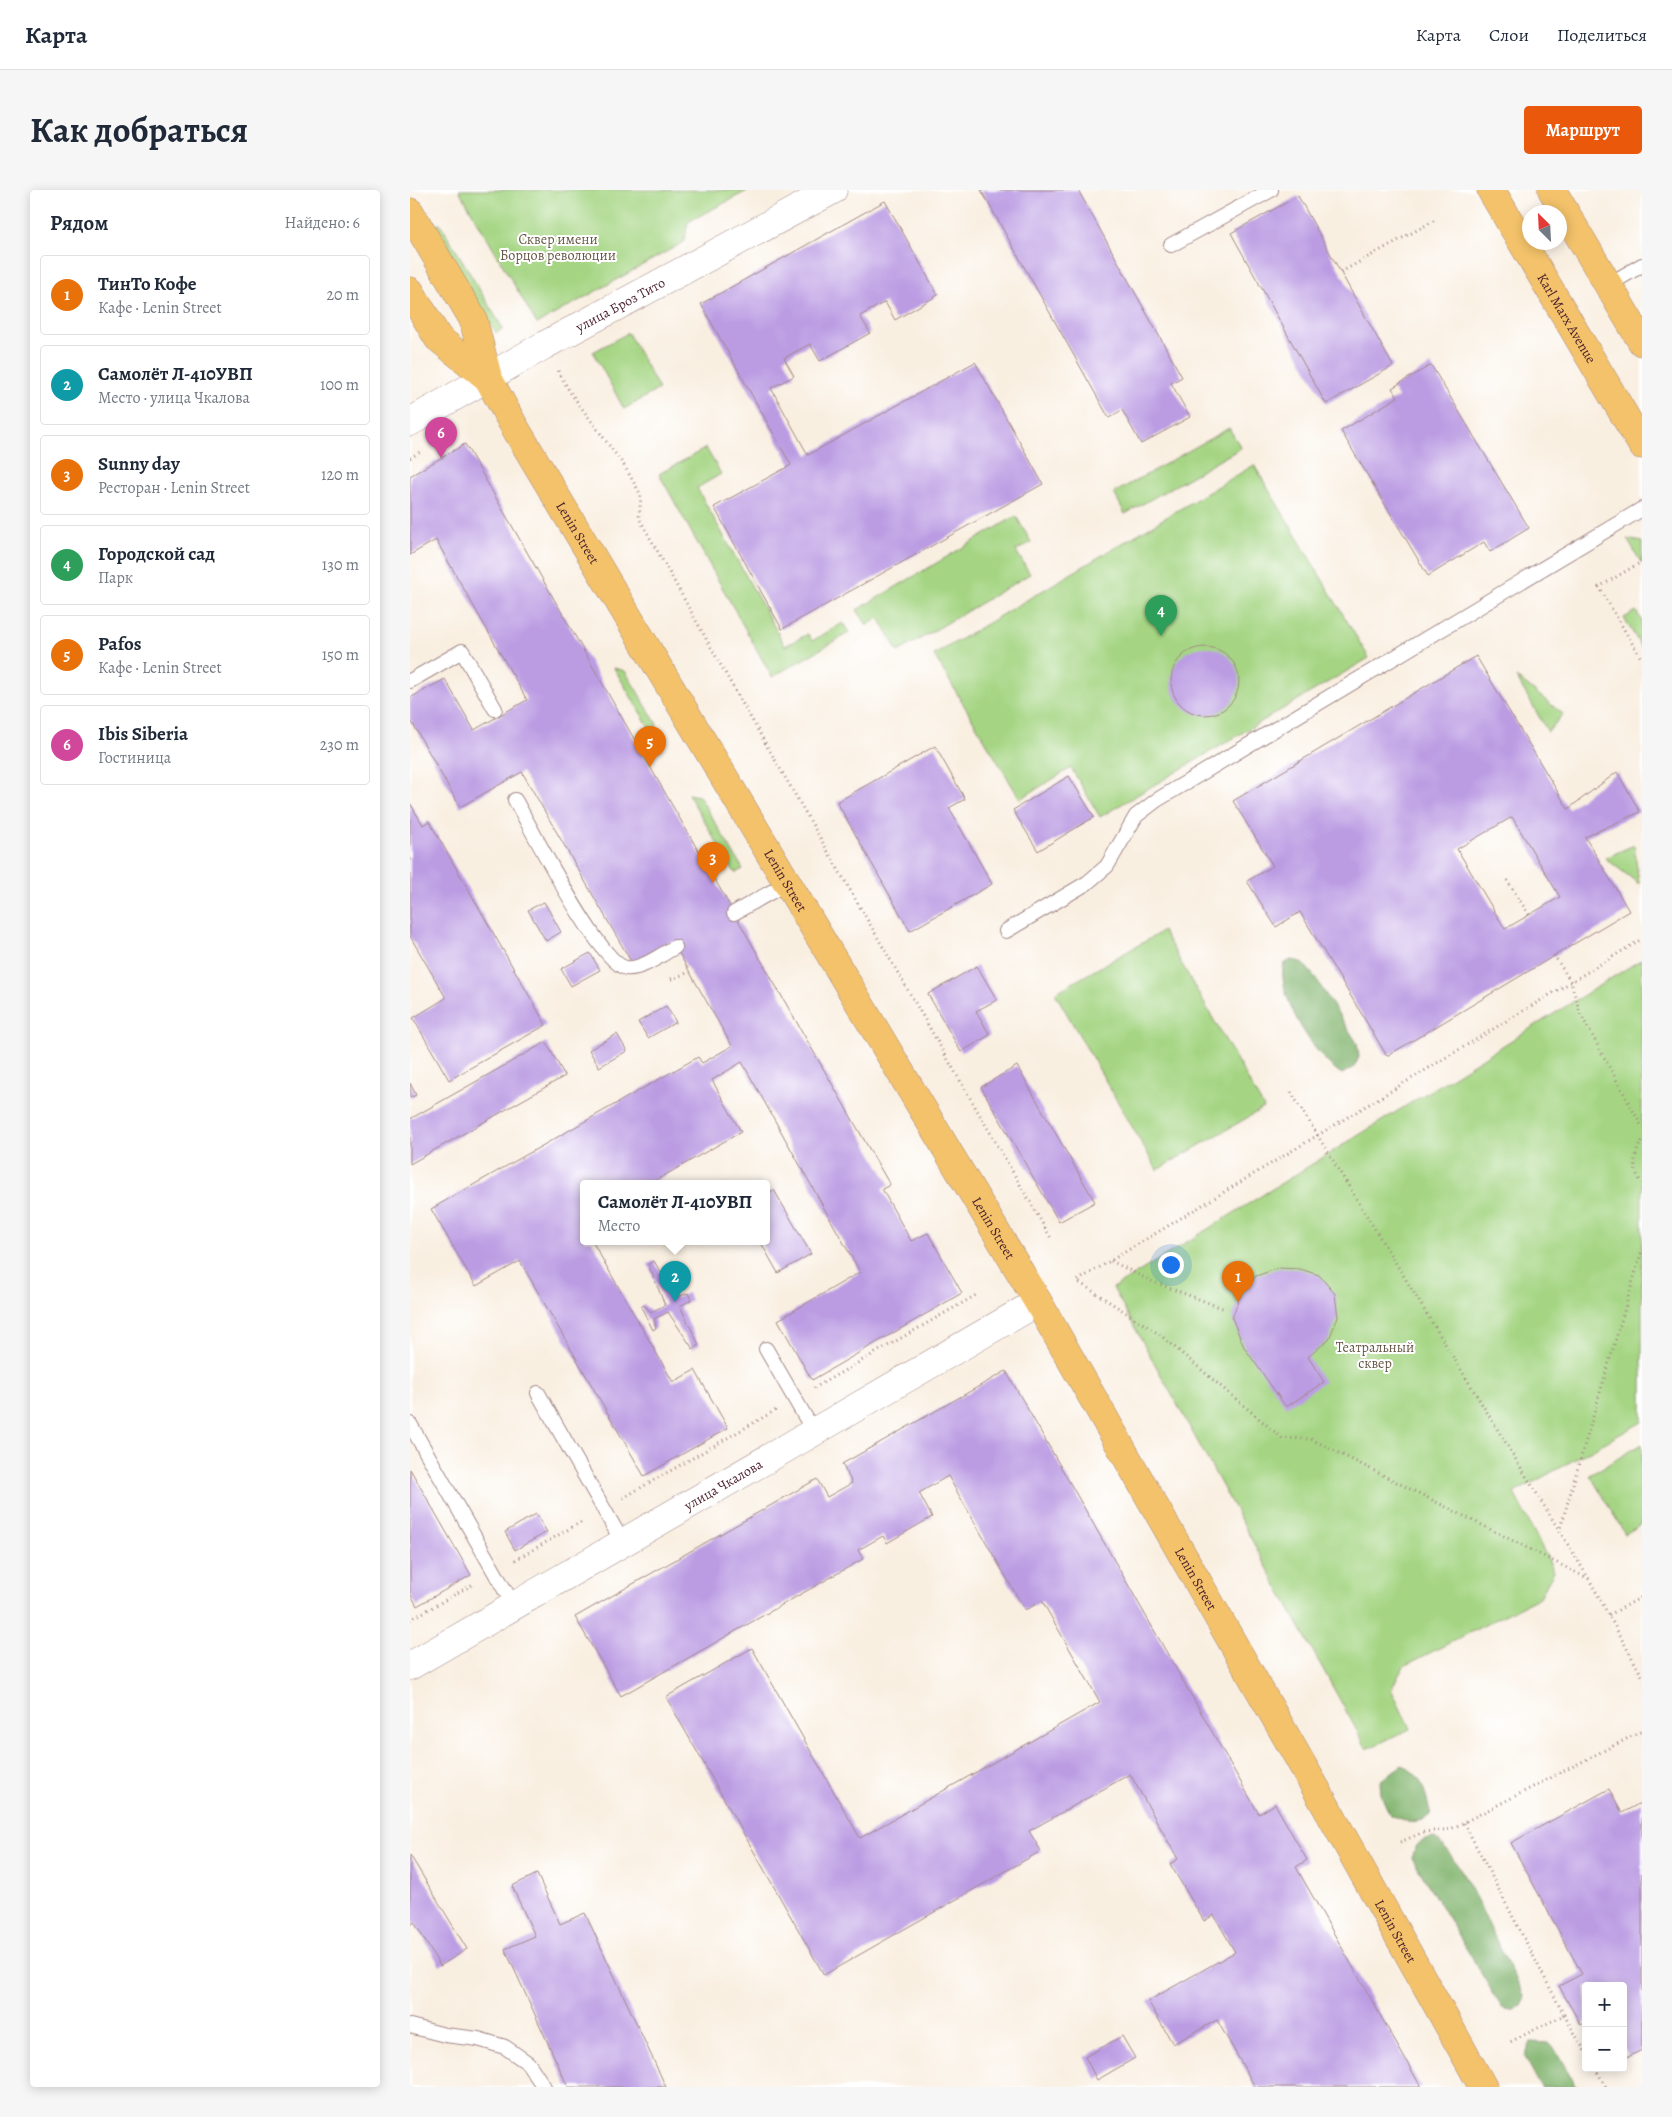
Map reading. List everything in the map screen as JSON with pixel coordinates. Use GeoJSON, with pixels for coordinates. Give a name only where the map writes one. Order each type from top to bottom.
{"type":"FeatureCollection","features":[{"type":"Feature","properties":{"kind":"main road","name":"Karl Marx Avenue"},"geometry":{"type":"LineString","coordinates":[[1491,190],[1642,445]]}},
{"type":"Feature","properties":{"kind":"main road"},"geometry":{"type":"LineString","coordinates":[[1552,190],[1642,342]]}},
{"type":"Feature","properties":{"kind":"main road","name":"Lenin Street"},"geometry":{"type":"LineString","coordinates":[[410,212],[473,319],[488,378],[1038,1302],[1304,1768],[1483,2087]]}},
{"type":"Feature","properties":{"kind":"main road","name":"Lenin Street"},"geometry":{"type":"LineString","coordinates":[[410,291],[438,338],[488,378]]}},
{"type":"Feature","properties":{"kind":"street","name":"улица Броз Тито"},"geometry":{"type":"LineString","coordinates":[[410,422],[833,190]]}},
{"type":"Feature","properties":{"kind":"street","name":"улица Чкалова"},"geometry":{"type":"LineString","coordinates":[[410,1666],[1038,1302]]}},
{"type":"Feature","properties":{"kind":"lane"},"geometry":{"type":"LineString","coordinates":[[1171,245],[1271,190]]}},
{"type":"Feature","properties":{"kind":"lane"},"geometry":{"type":"LineString","coordinates":[[1608,285],[1642,265]]}},
{"type":"Feature","properties":{"kind":"lane"},"geometry":{"type":"LineString","coordinates":[[1006,931],[1087,883],[1107,866],[1136,816],[1156,800],[1642,509]]}},
{"type":"Feature","properties":{"kind":"lane"},"geometry":{"type":"LineString","coordinates":[[410,681],[462,651],[495,709]]}},
{"type":"Feature","properties":{"kind":"lane"},"geometry":{"type":"LineString","coordinates":[[515,800],[593,936],[610,958],[627,968],[636,967],[675,947]]}},
{"type":"Feature","properties":{"kind":"lane"},"geometry":{"type":"LineString","coordinates":[[734,913],[787,883]]}},
{"type":"Feature","properties":{"kind":"lane"},"geometry":{"type":"LineString","coordinates":[[766,1349],[814,1432]]}},
{"type":"Feature","properties":{"kind":"lane"},"geometry":{"type":"LineString","coordinates":[[538,1393],[623,1542]]}},
{"type":"Feature","properties":{"kind":"lane"},"geometry":{"type":"LineString","coordinates":[[410,1424],[514,1606]]}},
{"type":"Feature","properties":{"kind":"lane"},"geometry":{"type":"LineString","coordinates":[[410,2026],[445,2035],[478,2039],[505,2047],[528,2063],[544,2087]]}},
{"type":"Feature","properties":{"kind":"path"},"geometry":{"type":"LineString","coordinates":[[1341,272],[1437,219]]}},
{"type":"Feature","properties":{"kind":"path"},"geometry":{"type":"LineString","coordinates":[[557,369],[570,392],[625,467],[641,495],[639,518],[733,687],[1052,1240]]}},
{"type":"Feature","properties":{"kind":"path"},"geometry":{"type":"LineString","coordinates":[[1638,564],[1599,588],[1642,660]]}},
{"type":"Feature","properties":{"kind":"path"},"geometry":{"type":"LineString","coordinates":[[1507,880],[1529,915]]}},
{"type":"Feature","properties":{"kind":"path"},"geometry":{"type":"LineString","coordinates":[[1589,1579],[1311,1439],[1282,1438],[1158,1334],[1077,1281],[1642,939]]}},
{"type":"Feature","properties":{"kind":"path"},"geometry":{"type":"LineString","coordinates":[[1554,955],[1571,982],[1580,1013],[1642,1127]]}},
{"type":"Feature","properties":{"kind":"path"},"geometry":{"type":"LineString","coordinates":[[1292,1092],[1589,1579],[1642,1676]]}},
{"type":"Feature","properties":{"kind":"path"},"geometry":{"type":"LineString","coordinates":[[1642,1141],[1635,1155],[1635,1168],[1642,1183]]}},
{"type":"Feature","properties":{"kind":"path"},"geometry":{"type":"LineString","coordinates":[[1559,1532],[1642,1250]]}},
{"type":"Feature","properties":{"kind":"path"},"geometry":{"type":"LineString","coordinates":[[1111,1260],[1151,1281],[1225,1309]]}},
{"type":"Feature","properties":{"kind":"path"},"geometry":{"type":"LineString","coordinates":[[410,1620],[978,1294]]}},
{"type":"Feature","properties":{"kind":"path"},"geometry":{"type":"LineString","coordinates":[[1609,1615],[1642,1597]]}},
{"type":"Feature","properties":{"kind":"path"},"geometry":{"type":"LineString","coordinates":[[1400,1842],[1424,1832],[1451,1830],[1642,1731]]}},
{"type":"Feature","properties":{"kind":"path"},"geometry":{"type":"LineString","coordinates":[[1464,1823],[1582,2046]]}},
{"type":"Feature","properties":{"kind":"path"},"geometry":{"type":"LineString","coordinates":[[1508,2043],[1564,2015]]}},
{"type":"Feature","properties":{"kind":"path"},"geometry":{"type":"LineString","coordinates":[[1597,2072],[1606,2087]]}},
{"type":"Feature","properties":{"kind":"green space","name":"Сквер имени Борцов революции"},"geometry":{"type":"Polygon","coordinates":[[[459,190],[749,190],[688,222],[684,242],[537,324],[459,190]]]}},
{"type":"Feature","properties":{"kind":"green space"},"geometry":{"type":"Polygon","coordinates":[[[440,223],[503,329],[496,333],[433,227],[440,223]]]}},
{"type":"Feature","properties":{"kind":"green space"},"geometry":{"type":"Polygon","coordinates":[[[628,333],[659,389],[624,409],[593,352],[628,333]]]}},
{"type":"Feature","properties":{"kind":"green space"},"geometry":{"type":"Polygon","coordinates":[[[1229,428],[1241,448],[1125,514],[1114,493],[1229,428]]]}},
{"type":"Feature","properties":{"kind":"green space"},"geometry":{"type":"Polygon","coordinates":[[[706,448],[721,474],[697,488],[785,646],[808,634],[812,641],[843,623],[849,633],[772,677],[659,474],[706,448]]]}},
{"type":"Feature","properties":{"kind":"green space"},"geometry":{"type":"Polygon","coordinates":[[[1254,465],[1369,658],[1100,817],[1071,768],[1020,799],[934,655],[1254,465]]]}},
{"type":"Feature","properties":{"kind":"green space"},"geometry":{"type":"Polygon","coordinates":[[[1016,516],[1031,542],[1016,551],[1030,574],[898,652],[879,618],[867,625],[857,610],[1016,516]]]}},
{"type":"Feature","properties":{"kind":"green space"},"geometry":{"type":"Polygon","coordinates":[[[1627,539],[1642,542],[1642,564],[1627,539]]]}},
{"type":"Feature","properties":{"kind":"green space"},"geometry":{"type":"Polygon","coordinates":[[[1636,611],[1642,621],[1642,648],[1624,618],[1636,611]]]}},
{"type":"Feature","properties":{"kind":"green space"},"geometry":{"type":"Polygon","coordinates":[[[614,668],[625,671],[657,724],[653,734],[614,668]]]}},
{"type":"Feature","properties":{"kind":"green space"},"geometry":{"type":"Polygon","coordinates":[[[1516,677],[1563,714],[1548,732],[1516,677]]]}},
{"type":"Feature","properties":{"kind":"green space"},"geometry":{"type":"Polygon","coordinates":[[[688,794],[699,796],[743,869],[735,873],[688,794]]]}},
{"type":"Feature","properties":{"kind":"green space"},"geometry":{"type":"Polygon","coordinates":[[[1634,845],[1639,884],[1605,858],[1634,845]]]}},
{"type":"Feature","properties":{"kind":"green space"},"geometry":{"type":"Polygon","coordinates":[[[1163,931],[1264,1108],[1157,1170],[1055,993],[1163,931]]]}},
{"type":"Feature","properties":{"kind":"green space","name":"Театральный сквер"},"geometry":{"type":"Polygon","coordinates":[[[1642,959],[1642,1422],[1514,1493],[1554,1571],[1540,1597],[1404,1666],[1391,1689],[1410,1729],[1367,1749],[1113,1288],[1642,959]]]}},
{"type":"Feature","properties":{"kind":"green space"},"geometry":{"type":"Polygon","coordinates":[[[1291,960],[1302,962],[1314,976],[1357,1043],[1359,1057],[1354,1067],[1342,1074],[1321,1055],[1310,1041],[1292,1008],[1283,977],[1284,964],[1291,960]]]}},
{"type":"Feature","properties":{"kind":"green space"},"geometry":{"type":"Polygon","coordinates":[[[1642,1444],[1642,1524],[1625,1534],[1590,1475],[1642,1444]]]}},
{"type":"Feature","properties":{"kind":"green space"},"geometry":{"type":"Polygon","coordinates":[[[1402,1765],[1415,1775],[1423,1786],[1431,1815],[1426,1818],[1406,1821],[1390,1815],[1381,1795],[1380,1781],[1402,1765]]]}},
{"type":"Feature","properties":{"kind":"green space"},"geometry":{"type":"Polygon","coordinates":[[[1435,1838],[1455,1862],[1474,1895],[1525,1998],[1521,2006],[1511,2010],[1502,2008],[1412,1858],[1419,1843],[1435,1838]]]}},
{"type":"Feature","properties":{"kind":"green space"},"geometry":{"type":"Polygon","coordinates":[[[1531,2042],[1548,2043],[1558,2054],[1576,2087],[1541,2087],[1525,2057],[1531,2042]]]}},
{"type":"Feature","properties":{"kind":"building"},"geometry":{"type":"Polygon","coordinates":[[[981,190],[1078,190],[1182,377],[1171,383],[1190,417],[1141,444],[1122,410],[1109,418],[981,190]]]}},
{"type":"Feature","properties":{"kind":"building"},"geometry":{"type":"Polygon","coordinates":[[[1298,196],[1393,366],[1326,404],[1231,233],[1298,196]]]}},
{"type":"Feature","properties":{"kind":"building"},"geometry":{"type":"Polygon","coordinates":[[[885,201],[938,295],[895,320],[885,302],[860,316],[870,333],[820,361],[810,344],[784,358],[794,376],[771,388],[808,455],[975,362],[1043,484],[782,629],[714,507],[791,465],[701,304],[885,201]]]}},
{"type":"Feature","properties":{"kind":"building"},"geometry":{"type":"Polygon","coordinates":[[[1431,365],[1529,528],[1490,552],[1484,542],[1428,576],[1341,431],[1398,397],[1392,388],[1431,365]]]}},
{"type":"Feature","properties":{"kind":"building"},"geometry":{"type":"Polygon","coordinates":[[[465,444],[890,1185],[882,1189],[911,1241],[928,1233],[962,1293],[812,1380],[778,1320],[860,1272],[742,1062],[712,1080],[741,1132],[656,1180],[580,1180],[580,1245],[594,1245],[673,1382],[695,1370],[728,1428],[644,1476],[520,1261],[476,1286],[431,1209],[698,1057],[702,1063],[732,1046],[672,941],[632,963],[522,772],[460,807],[410,719],[410,698],[445,679],[474,730],[527,700],[436,540],[410,555],[410,476],[465,444]]]}},
{"type":"Feature","properties":{"kind":"building"},"geometry":{"type":"Polygon","coordinates":[[[1205,647],[1218,649],[1229,657],[1237,668],[1239,681],[1237,694],[1229,705],[1218,713],[1205,715],[1192,713],[1181,705],[1173,694],[1171,681],[1173,668],[1181,657],[1192,649],[1205,647]]]}},
{"type":"Feature","properties":{"kind":"building"},"geometry":{"type":"Polygon","coordinates":[[[1476,656],[1568,809],[1617,772],[1640,812],[1585,837],[1629,911],[1387,1056],[1300,912],[1276,927],[1247,881],[1273,866],[1233,801],[1476,656]],[[1512,817],[1457,849],[1505,929],[1560,897],[1512,817]]]}},
{"type":"Feature","properties":{"kind":"building"},"geometry":{"type":"Polygon","coordinates":[[[935,746],[965,799],[949,808],[992,884],[910,931],[837,802],[935,746]]]}},
{"type":"Feature","properties":{"kind":"building"},"geometry":{"type":"Polygon","coordinates":[[[1069,776],[1094,817],[1038,851],[1013,810],[1069,776]]]}},
{"type":"Feature","properties":{"kind":"building"},"geometry":{"type":"Polygon","coordinates":[[[410,803],[423,825],[429,821],[546,1025],[449,1080],[413,1018],[446,998],[410,936],[410,803]]]}},
{"type":"Feature","properties":{"kind":"building"},"geometry":{"type":"Polygon","coordinates":[[[544,902],[561,932],[546,941],[528,910],[544,902]]]}},
{"type":"Feature","properties":{"kind":"building"},"geometry":{"type":"Polygon","coordinates":[[[590,953],[600,970],[571,986],[561,969],[590,953]]]}},
{"type":"Feature","properties":{"kind":"building"},"geometry":{"type":"Polygon","coordinates":[[[977,966],[997,1000],[976,1011],[990,1035],[961,1052],[928,994],[977,966]]]}},
{"type":"Feature","properties":{"kind":"building"},"geometry":{"type":"Polygon","coordinates":[[[666,1006],[676,1022],[648,1038],[638,1022],[666,1006]]]}},
{"type":"Feature","properties":{"kind":"building"},"geometry":{"type":"Polygon","coordinates":[[[617,1034],[627,1051],[599,1067],[589,1050],[617,1034]]]}},
{"type":"Feature","properties":{"kind":"building"},"geometry":{"type":"Polygon","coordinates":[[[546,1042],[565,1076],[410,1164],[410,1119],[546,1042]]]}},
{"type":"Feature","properties":{"kind":"building"},"geometry":{"type":"Polygon","coordinates":[[[1017,1066],[1095,1202],[1059,1222],[981,1087],[1017,1066]]]}},
{"type":"Feature","properties":{"kind":"building"},"geometry":{"type":"Polygon","coordinates":[[[410,1083],[416,1095],[410,1098],[410,1083]]]}},
{"type":"Feature","properties":{"kind":"building"},"geometry":{"type":"Polygon","coordinates":[[[774,1190],[811,1254],[778,1273],[762,1245],[770,1245],[770,1192],[774,1190]]]}},
{"type":"Feature","properties":{"kind":"building"},"geometry":{"type":"Polygon","coordinates":[[[654,1261],[676,1298],[688,1293],[691,1300],[680,1306],[699,1345],[693,1349],[668,1312],[654,1319],[656,1328],[653,1330],[641,1307],[644,1305],[651,1312],[665,1305],[648,1264],[654,1261]]]}},
{"type":"Feature","properties":{"kind":"building"},"geometry":{"type":"Polygon","coordinates":[[[1279,1268],[1300,1269],[1319,1275],[1335,1294],[1338,1317],[1329,1339],[1308,1357],[1324,1382],[1286,1407],[1244,1347],[1232,1318],[1240,1296],[1256,1276],[1279,1268]]]}},
{"type":"Feature","properties":{"kind":"building"},"geometry":{"type":"Polygon","coordinates":[[[1006,1371],[1259,1814],[1275,1804],[1307,1860],[1296,1867],[1421,2087],[1255,2087],[1217,2020],[1173,2044],[1148,2001],[1235,1952],[1214,1915],[1204,1921],[1170,1864],[1178,1859],[1130,1774],[1029,1831],[1041,1851],[824,1975],[666,1697],[752,1648],[860,1838],[1100,1702],[1042,1601],[1025,1610],[948,1476],[919,1493],[932,1517],[887,1543],[883,1536],[858,1550],[863,1559],[621,1696],[575,1617],[817,1479],[827,1497],[852,1483],[842,1464],[1006,1371]]]}},
{"type":"Feature","properties":{"kind":"building"},"geometry":{"type":"Polygon","coordinates":[[[410,1469],[471,1575],[417,1606],[410,1593],[410,1469]]]}},
{"type":"Feature","properties":{"kind":"building"},"geometry":{"type":"Polygon","coordinates":[[[536,1514],[547,1532],[515,1550],[505,1532],[536,1514]]]}},
{"type":"Feature","properties":{"kind":"building"},"geometry":{"type":"Polygon","coordinates":[[[1609,1789],[1622,1813],[1642,1802],[1642,2050],[1628,2057],[1627,2055],[1627,1982],[1582,1982],[1581,2025],[1559,1986],[1582,1974],[1511,1843],[1609,1789]]]}},
{"type":"Feature","properties":{"kind":"building"},"geometry":{"type":"Polygon","coordinates":[[[410,1855],[467,1949],[440,1966],[414,1922],[410,1925],[410,1855]]]}},
{"type":"Feature","properties":{"kind":"building"},"geometry":{"type":"Polygon","coordinates":[[[537,1874],[560,1924],[585,1913],[666,2087],[568,2087],[505,1949],[535,1936],[512,1886],[537,1874]]]}},
{"type":"Feature","properties":{"kind":"building"},"geometry":{"type":"Polygon","coordinates":[[[1122,2036],[1135,2058],[1097,2080],[1085,2057],[1122,2036]]]}},
{"type":"Feature","properties":{"kind":"place","name":"Ibis Siberia"},"geometry":{"type":"Point","coordinates":[441,458]}},
{"type":"Feature","properties":{"kind":"place","name":"Городской сад"},"geometry":{"type":"Point","coordinates":[1161,636]}},
{"type":"Feature","properties":{"kind":"place","name":"Pafos"},"geometry":{"type":"Point","coordinates":[650,767]}},
{"type":"Feature","properties":{"kind":"place","name":"Sunny day"},"geometry":{"type":"Point","coordinates":[713,883]}},
{"type":"Feature","properties":{"kind":"place","name":"Самолёт Л-410УВП"},"geometry":{"type":"Point","coordinates":[675,1302]}},
{"type":"Feature","properties":{"kind":"place","name":"ТинТо Кофе"},"geometry":{"type":"Point","coordinates":[1238,1302]}}]}
